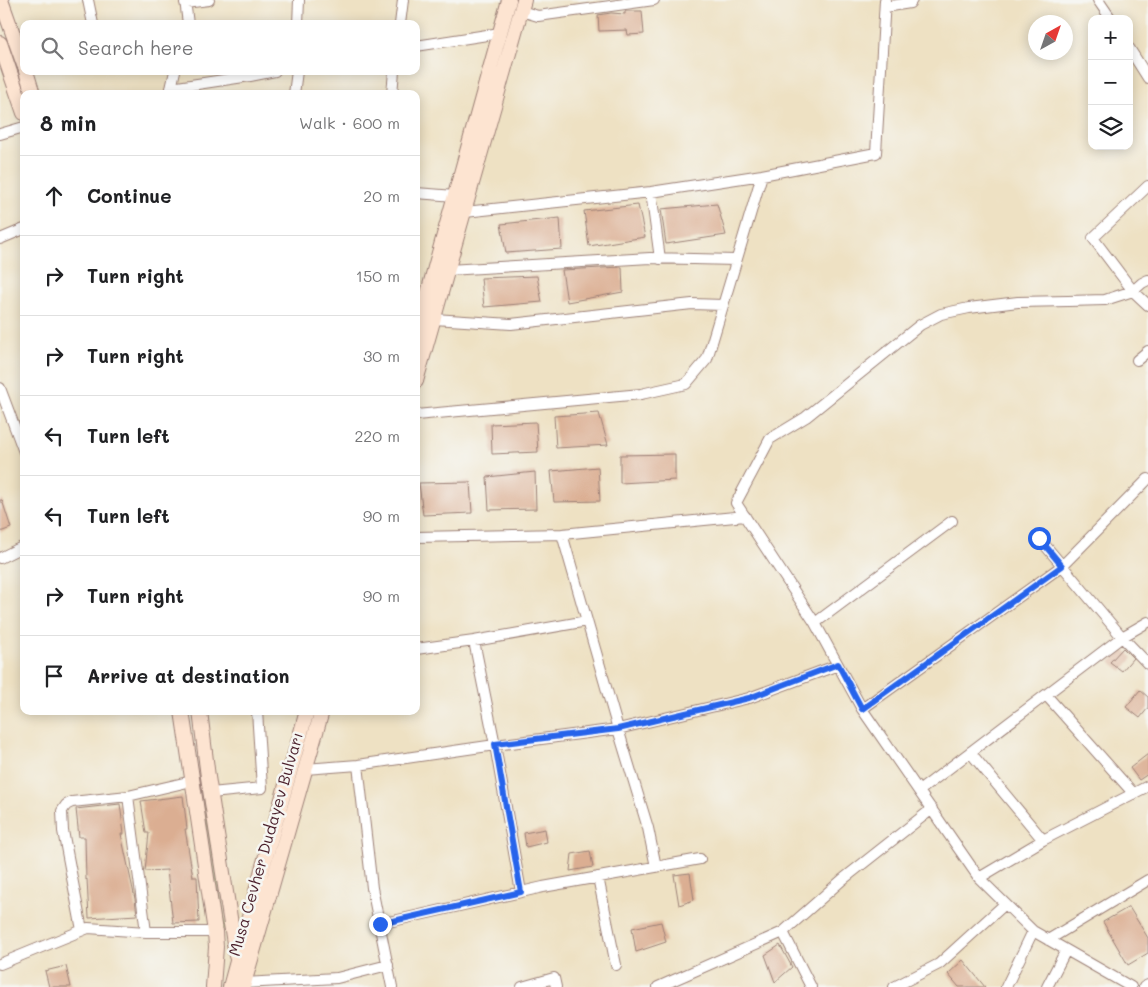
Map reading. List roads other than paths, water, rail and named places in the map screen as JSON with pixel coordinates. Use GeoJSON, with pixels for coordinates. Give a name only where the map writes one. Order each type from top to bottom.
{"type":"FeatureCollection","features":[{"type":"Feature","properties":{"kind":"main road"},"geometry":{"type":"LineString","coordinates":[[1,0],[20,54]]}},
{"type":"Feature","properties":{"kind":"main road"},"geometry":{"type":"LineString","coordinates":[[420,309],[455,196],[509,0]]}},
{"type":"Feature","properties":{"kind":"main road"},"geometry":{"type":"LineString","coordinates":[[420,368],[523,5]]}},
{"type":"Feature","properties":{"kind":"main road"},"geometry":{"type":"LineString","coordinates":[[0,43],[20,100]]}},
{"type":"Feature","properties":{"kind":"main road"},"geometry":{"type":"LineString","coordinates":[[27,75],[33,90]]}},
{"type":"Feature","properties":{"kind":"main road"},"geometry":{"type":"LineString","coordinates":[[183,715],[215,932],[216,947],[213,987]]}},
{"type":"Feature","properties":{"kind":"main road"},"geometry":{"type":"LineString","coordinates":[[200,715],[208,777],[237,962]]}},
{"type":"Feature","properties":{"kind":"main road","name":"Musa Cevher Dudayev Bulvarı"},"geometry":{"type":"LineString","coordinates":[[239,986],[237,962],[306,715]]}},
{"type":"Feature","properties":{"kind":"main road","name":"Musa Cevher Dudayev Bulvarı"},"geometry":{"type":"LineString","coordinates":[[239,986],[321,715]]}},
{"type":"Feature","properties":{"kind":"main road"},"geometry":{"type":"LineString","coordinates":[[192,781],[208,777]]}},
{"type":"Feature","properties":{"kind":"street"},"geometry":{"type":"LineString","coordinates":[[88,0],[92,20]]}},
{"type":"Feature","properties":{"kind":"street"},"geometry":{"type":"LineString","coordinates":[[187,20],[185,1],[209,0]]}},
{"type":"Feature","properties":{"kind":"street"},"geometry":{"type":"LineString","coordinates":[[298,20],[299,0]]}},
{"type":"Feature","properties":{"kind":"street"},"geometry":{"type":"LineString","coordinates":[[400,20],[403,0]]}},
{"type":"Feature","properties":{"kind":"street"},"geometry":{"type":"LineString","coordinates":[[523,5],[538,16],[654,0]]}},
{"type":"Feature","properties":{"kind":"street"},"geometry":{"type":"LineString","coordinates":[[465,212],[651,192],[762,175],[876,153],[885,3],[910,3],[912,0]]}},
{"type":"Feature","properties":{"kind":"street"},"geometry":{"type":"LineString","coordinates":[[1098,0],[1107,15]]}},
{"type":"Feature","properties":{"kind":"street"},"geometry":{"type":"LineString","coordinates":[[420,45],[500,33]]}},
{"type":"Feature","properties":{"kind":"street"},"geometry":{"type":"LineString","coordinates":[[1133,54],[1148,78]]}},
{"type":"Feature","properties":{"kind":"street"},"geometry":{"type":"LineString","coordinates":[[170,90],[174,75]]}},
{"type":"Feature","properties":{"kind":"street"},"geometry":{"type":"LineString","coordinates":[[175,90],[254,75]]}},
{"type":"Feature","properties":{"kind":"street"},"geometry":{"type":"LineString","coordinates":[[295,90],[296,75]]}},
{"type":"Feature","properties":{"kind":"street"},"geometry":{"type":"LineString","coordinates":[[392,90],[394,75]]}},
{"type":"Feature","properties":{"kind":"street"},"geometry":{"type":"LineString","coordinates":[[0,134],[20,128]]}},
{"type":"Feature","properties":{"kind":"street"},"geometry":{"type":"LineString","coordinates":[[420,414],[641,394],[686,384],[707,359],[762,175]]}},
{"type":"Feature","properties":{"kind":"street"},"geometry":{"type":"LineString","coordinates":[[1148,186],[1093,238],[1133,291],[1148,305]]}},
{"type":"Feature","properties":{"kind":"street"},"geometry":{"type":"LineString","coordinates":[[420,192],[455,196]]}},
{"type":"Feature","properties":{"kind":"street"},"geometry":{"type":"LineString","coordinates":[[651,192],[660,259]]}},
{"type":"Feature","properties":{"kind":"street"},"geometry":{"type":"LineString","coordinates":[[0,238],[20,230]]}},
{"type":"Feature","properties":{"kind":"street"},"geometry":{"type":"LineString","coordinates":[[448,270],[660,259],[736,260]]}},
{"type":"Feature","properties":{"kind":"street"},"geometry":{"type":"LineString","coordinates":[[1131,987],[1033,931],[980,878],[862,709],[815,623],[736,503],[770,439],[806,417],[920,326],[941,314],[961,309],[1018,302],[1105,300],[1133,291],[1148,280]]}},
{"type":"Feature","properties":{"kind":"street"},"geometry":{"type":"LineString","coordinates":[[434,319],[511,324],[692,304],[723,305]]}},
{"type":"Feature","properties":{"kind":"street"},"geometry":{"type":"LineString","coordinates":[[1137,360],[1148,351]]}},
{"type":"Feature","properties":{"kind":"street"},"geometry":{"type":"LineString","coordinates":[[1,393],[20,442]]}},
{"type":"Feature","properties":{"kind":"street"},"geometry":{"type":"LineString","coordinates":[[862,709],[1062,566],[1148,480]]}},
{"type":"Feature","properties":{"kind":"street"},"geometry":{"type":"LineString","coordinates":[[420,537],[562,534],[745,516]]}},
{"type":"Feature","properties":{"kind":"street"},"geometry":{"type":"LineString","coordinates":[[815,623],[952,521]]}},
{"type":"Feature","properties":{"kind":"street"},"geometry":{"type":"LineString","coordinates":[[562,534],[648,828],[656,867]]}},
{"type":"Feature","properties":{"kind":"street"},"geometry":{"type":"LineString","coordinates":[[1039,538],[1122,637],[1148,664]]}},
{"type":"Feature","properties":{"kind":"street"},"geometry":{"type":"LineString","coordinates":[[0,558],[20,548]]}},
{"type":"Feature","properties":{"kind":"street"},"geometry":{"type":"LineString","coordinates":[[420,648],[587,621]]}},
{"type":"Feature","properties":{"kind":"street"},"geometry":{"type":"LineString","coordinates":[[919,791],[1122,637],[1148,622]]}},
{"type":"Feature","properties":{"kind":"street"},"geometry":{"type":"LineString","coordinates":[[474,641],[495,744],[521,892]]}},
{"type":"Feature","properties":{"kind":"street"},"geometry":{"type":"LineString","coordinates":[[305,769],[358,765],[495,744],[618,729],[749,698],[838,664]]}},
{"type":"Feature","properties":{"kind":"street"},"geometry":{"type":"LineString","coordinates":[[1046,695],[1134,794]]}},
{"type":"Feature","properties":{"kind":"street"},"geometry":{"type":"LineString","coordinates":[[211,793],[262,788],[257,715]]}},
{"type":"Feature","properties":{"kind":"street"},"geometry":{"type":"LineString","coordinates":[[970,752],[1043,840]]}},
{"type":"Feature","properties":{"kind":"street"},"geometry":{"type":"LineString","coordinates":[[358,765],[372,888],[392,987]]}},
{"type":"Feature","properties":{"kind":"street"},"geometry":{"type":"LineString","coordinates":[[82,930],[63,831],[62,811],[66,805],[72,802],[128,796],[192,781]]}},
{"type":"Feature","properties":{"kind":"street"},"geometry":{"type":"LineString","coordinates":[[980,878],[1043,840],[1148,786]]}},
{"type":"Feature","properties":{"kind":"street"},"geometry":{"type":"LineString","coordinates":[[128,796],[146,932]]}},
{"type":"Feature","properties":{"kind":"street"},"geometry":{"type":"LineString","coordinates":[[658,987],[783,932],[842,880],[932,809]]}},
{"type":"Feature","properties":{"kind":"street"},"geometry":{"type":"LineString","coordinates":[[380,924],[521,892],[700,859]]}},
{"type":"Feature","properties":{"kind":"street"},"geometry":{"type":"LineString","coordinates":[[598,877],[616,965]]}},
{"type":"Feature","properties":{"kind":"street"},"geometry":{"type":"LineString","coordinates":[[1048,940],[1148,880]]}},
{"type":"Feature","properties":{"kind":"street"},"geometry":{"type":"LineString","coordinates":[[894,987],[939,964],[1005,904]]}},
{"type":"Feature","properties":{"kind":"street"},"geometry":{"type":"LineString","coordinates":[[0,964],[88,928],[146,932],[215,932]]}},
{"type":"Feature","properties":{"kind":"street"},"geometry":{"type":"LineString","coordinates":[[1006,987],[1033,931]]}},
{"type":"Feature","properties":{"kind":"street"},"geometry":{"type":"LineString","coordinates":[[783,932],[811,987]]}},
{"type":"Feature","properties":{"kind":"street"},"geometry":{"type":"LineString","coordinates":[[1047,987],[1066,950]]}},
{"type":"Feature","properties":{"kind":"street"},"geometry":{"type":"LineString","coordinates":[[239,986],[316,983],[388,965]]}},
{"type":"Feature","properties":{"kind":"street"},"geometry":{"type":"LineString","coordinates":[[522,987],[554,978],[556,987]]}},
{"type":"Feature","properties":{"kind":"street"},"geometry":{"type":"LineString","coordinates":[[1144,987],[1148,984]]}}]}
